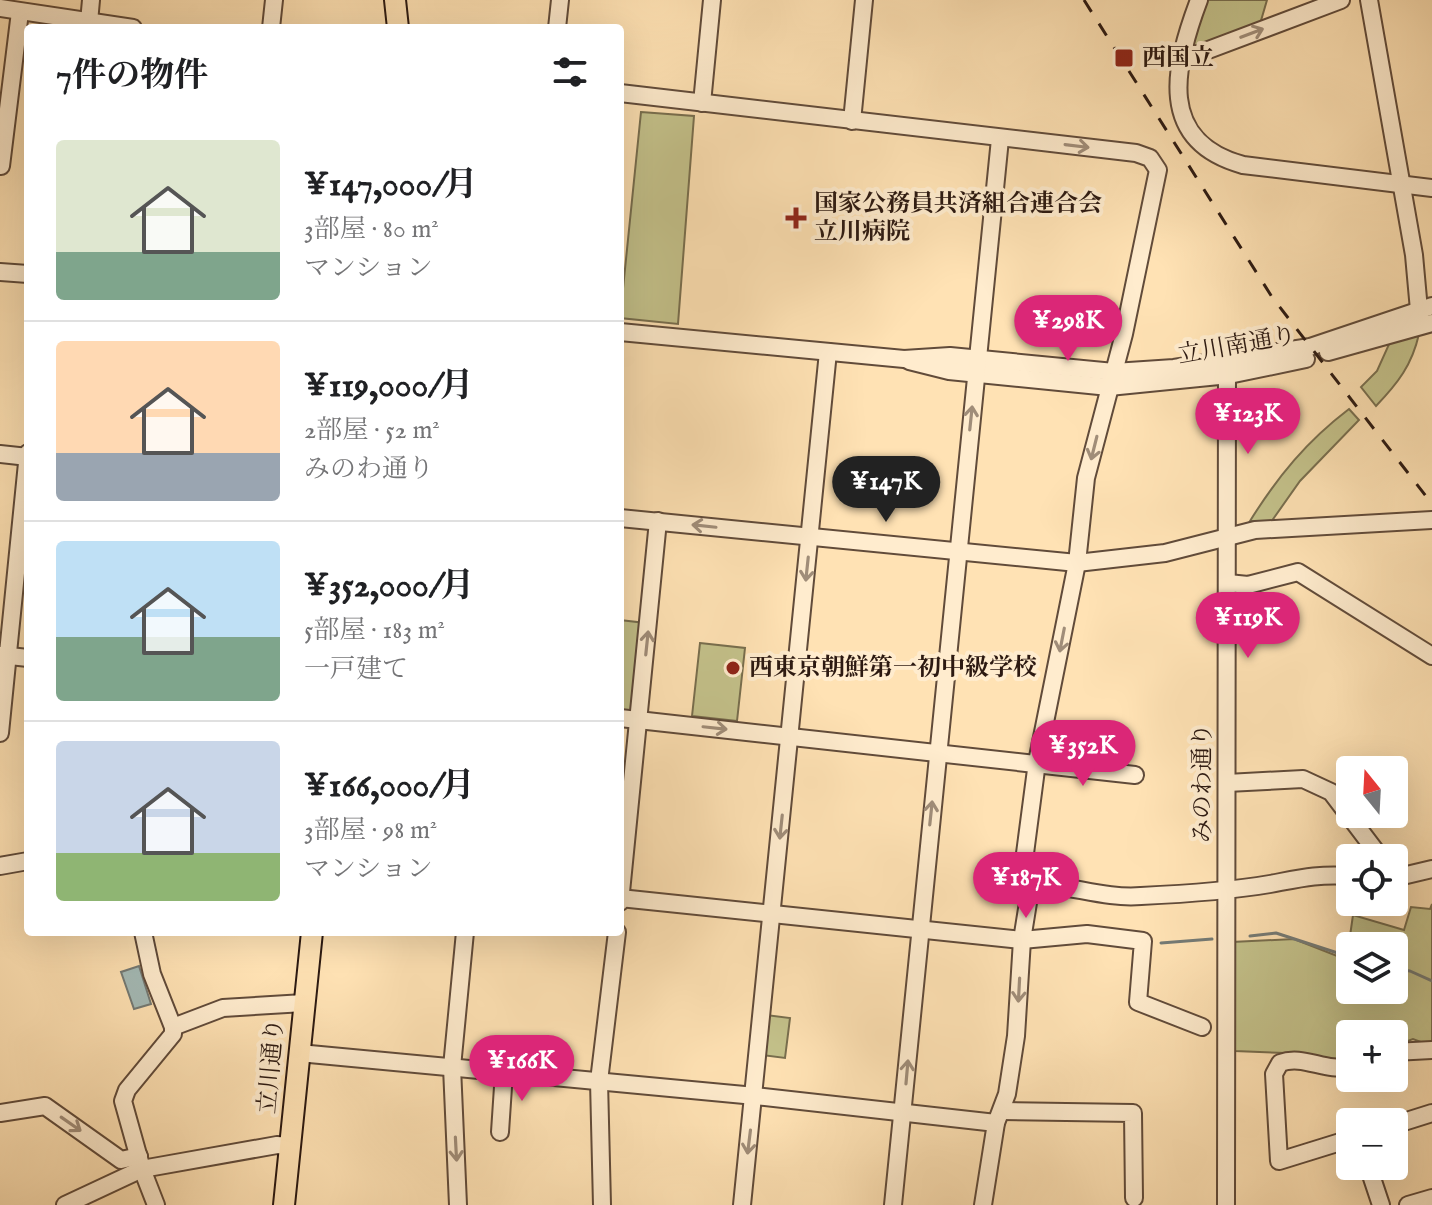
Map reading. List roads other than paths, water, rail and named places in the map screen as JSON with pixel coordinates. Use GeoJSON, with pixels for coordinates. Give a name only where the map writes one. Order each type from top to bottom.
{"type":"FeatureCollection","features":[{"type":"Feature","properties":{"kind":"main road"},"geometry":{"type":"LineString","coordinates":[[395,0],[398,24]]}},
{"type":"Feature","properties":{"kind":"main road","name":"立川通り"},"geometry":{"type":"LineString","coordinates":[[284,1205],[312,936]]}},
{"type":"Feature","properties":{"kind":"street"},"geometry":{"type":"LineString","coordinates":[[0,8],[83,23],[91,0]]}},
{"type":"Feature","properties":{"kind":"street"},"geometry":{"type":"LineString","coordinates":[[271,24],[274,0]]}},
{"type":"Feature","properties":{"kind":"street"},"geometry":{"type":"LineString","coordinates":[[557,24],[560,0]]}},
{"type":"Feature","properties":{"kind":"street"},"geometry":{"type":"LineString","coordinates":[[702,103],[712,0]]}},
{"type":"Feature","properties":{"kind":"street"},"geometry":{"type":"LineString","coordinates":[[852,121],[864,0]]}},
{"type":"Feature","properties":{"kind":"street"},"geometry":{"type":"LineString","coordinates":[[1199,0],[1175,82],[1193,134],[1203,148],[1218,158],[1243,165],[1432,188]]}},
{"type":"Feature","properties":{"kind":"street"},"geometry":{"type":"LineString","coordinates":[[1179,61],[1341,0]]}},
{"type":"Feature","properties":{"kind":"street"},"geometry":{"type":"LineString","coordinates":[[1369,0],[1426,316]]}},
{"type":"Feature","properties":{"kind":"street"},"geometry":{"type":"LineString","coordinates":[[1,166],[20,12]]}},
{"type":"Feature","properties":{"kind":"street"},"geometry":{"type":"LineString","coordinates":[[624,93],[1136,153],[1156,162],[1159,180],[1086,478],[1077,563],[1037,762],[1024,861],[1031,884],[1022,940],[1016,1036],[983,1205]]}},
{"type":"Feature","properties":{"kind":"street"},"geometry":{"type":"LineString","coordinates":[[893,1205],[1000,139]]}},
{"type":"Feature","properties":{"kind":"street"},"geometry":{"type":"LineString","coordinates":[[0,272],[24,274]]}},
{"type":"Feature","properties":{"kind":"street","name":"立川南通り"},"geometry":{"type":"LineString","coordinates":[[624,332],[904,359],[950,356],[977,366],[1112,380],[1302,360],[1426,316]]}},
{"type":"Feature","properties":{"kind":"street"},"geometry":{"type":"LineString","coordinates":[[742,1205],[828,352]]}},
{"type":"Feature","properties":{"kind":"street","name":"みのわ通り"},"geometry":{"type":"LineString","coordinates":[[1226,1205],[1228,368]]}},
{"type":"Feature","properties":{"kind":"street"},"geometry":{"type":"LineString","coordinates":[[0,454],[24,455]]}},
{"type":"Feature","properties":{"kind":"street"},"geometry":{"type":"LineString","coordinates":[[0,733],[4,656],[24,488]]}},
{"type":"Feature","properties":{"kind":"street"},"geometry":{"type":"LineString","coordinates":[[624,518],[1077,563],[1165,553],[1264,529],[1432,520]]}},
{"type":"Feature","properties":{"kind":"street"},"geometry":{"type":"LineString","coordinates":[[624,862],[658,521]]}},
{"type":"Feature","properties":{"kind":"street"},"geometry":{"type":"LineString","coordinates":[[1228,583],[1248,585],[1298,572],[1432,656]]}},
{"type":"Feature","properties":{"kind":"street"},"geometry":{"type":"LineString","coordinates":[[4,656],[24,658]]}},
{"type":"Feature","properties":{"kind":"street"},"geometry":{"type":"LineString","coordinates":[[624,718],[1135,775]]}},
{"type":"Feature","properties":{"kind":"street"},"geometry":{"type":"LineString","coordinates":[[1227,783],[1303,779],[1331,792],[1370,844]]}},
{"type":"Feature","properties":{"kind":"street"},"geometry":{"type":"LineString","coordinates":[[0,866],[24,862]]}},
{"type":"Feature","properties":{"kind":"street"},"geometry":{"type":"LineString","coordinates":[[1408,875],[1432,869]]}},
{"type":"Feature","properties":{"kind":"street"},"geometry":{"type":"LineString","coordinates":[[1031,884],[1060,884],[1122,897],[1270,884],[1314,874],[1336,875]]}},
{"type":"Feature","properties":{"kind":"street"},"geometry":{"type":"LineString","coordinates":[[624,900],[1022,940],[1087,934],[1143,941],[1138,1002],[1202,1027]]}},
{"type":"Feature","properties":{"kind":"street"},"geometry":{"type":"LineString","coordinates":[[144,936],[152,974],[173,1027],[169,1042],[127,1090],[123,1101],[140,1163],[156,1205]]}},
{"type":"Feature","properties":{"kind":"street"},"geometry":{"type":"LineString","coordinates":[[458,1205],[452,1067],[465,936]]}},
{"type":"Feature","properties":{"kind":"street"},"geometry":{"type":"LineString","coordinates":[[602,1205],[599,1081],[617,936]]}},
{"type":"Feature","properties":{"kind":"street"},"geometry":{"type":"LineString","coordinates":[[173,1027],[223,1008],[304,1003]]}},
{"type":"Feature","properties":{"kind":"street"},"geometry":{"type":"LineString","coordinates":[[1408,1051],[1432,1050]]}},
{"type":"Feature","properties":{"kind":"street"},"geometry":{"type":"LineString","coordinates":[[299,1053],[903,1111],[999,1117],[1133,1113],[1134,1198]]}},
{"type":"Feature","properties":{"kind":"street"},"geometry":{"type":"LineString","coordinates":[[1336,1069],[1292,1058],[1280,1063],[1274,1074],[1279,1161],[1336,1143]]}},
{"type":"Feature","properties":{"kind":"street"},"geometry":{"type":"LineString","coordinates":[[500,1132],[504,1072]]}},
{"type":"Feature","properties":{"kind":"street"},"geometry":{"type":"LineString","coordinates":[[0,1113],[45,1106],[121,1160],[140,1163],[277,1145],[291,1146]]}},
{"type":"Feature","properties":{"kind":"street"},"geometry":{"type":"LineString","coordinates":[[1408,1121],[1432,1113]]}},
{"type":"Feature","properties":{"kind":"street"},"geometry":{"type":"LineString","coordinates":[[65,1205],[140,1163]]}},
{"type":"Feature","properties":{"kind":"street"},"geometry":{"type":"LineString","coordinates":[[1373,1180],[1381,1205]]}},
{"type":"Feature","properties":{"kind":"street"},"geometry":{"type":"LineString","coordinates":[[1408,1205],[1432,1198]]}},
{"type":"Feature","properties":{"kind":"water"},"geometry":{"type":"Polygon","coordinates":[[[139,966],[151,1004],[134,1009],[121,972],[139,966]]]}},
{"type":"Feature","properties":{"kind":"waterway"},"geometry":{"type":"LineString","coordinates":[[1250,936],[1276,933],[1336,952]]}},
{"type":"Feature","properties":{"kind":"waterway"},"geometry":{"type":"LineString","coordinates":[[1161,943],[1212,939]]}},
{"type":"Feature","properties":{"kind":"waterway"},"geometry":{"type":"LineString","coordinates":[[1408,971],[1432,981]]}},
{"type":"Feature","properties":{"kind":"railway"},"geometry":{"type":"LineString","coordinates":[[1084,0],[1272,297],[1432,504]]}},
{"type":"Feature","properties":{"kind":"place","name":"西国立"},"geometry":{"type":"Point","coordinates":[1124,58]}},
{"type":"Feature","properties":{"kind":"place","name":"国家公務員共済組合連合会 立川病院"},"geometry":{"type":"Point","coordinates":[796,218]}},
{"type":"Feature","properties":{"kind":"place","name":"西東京朝鮮第一初中級学校"},"geometry":{"type":"Point","coordinates":[733,668]}}]}
